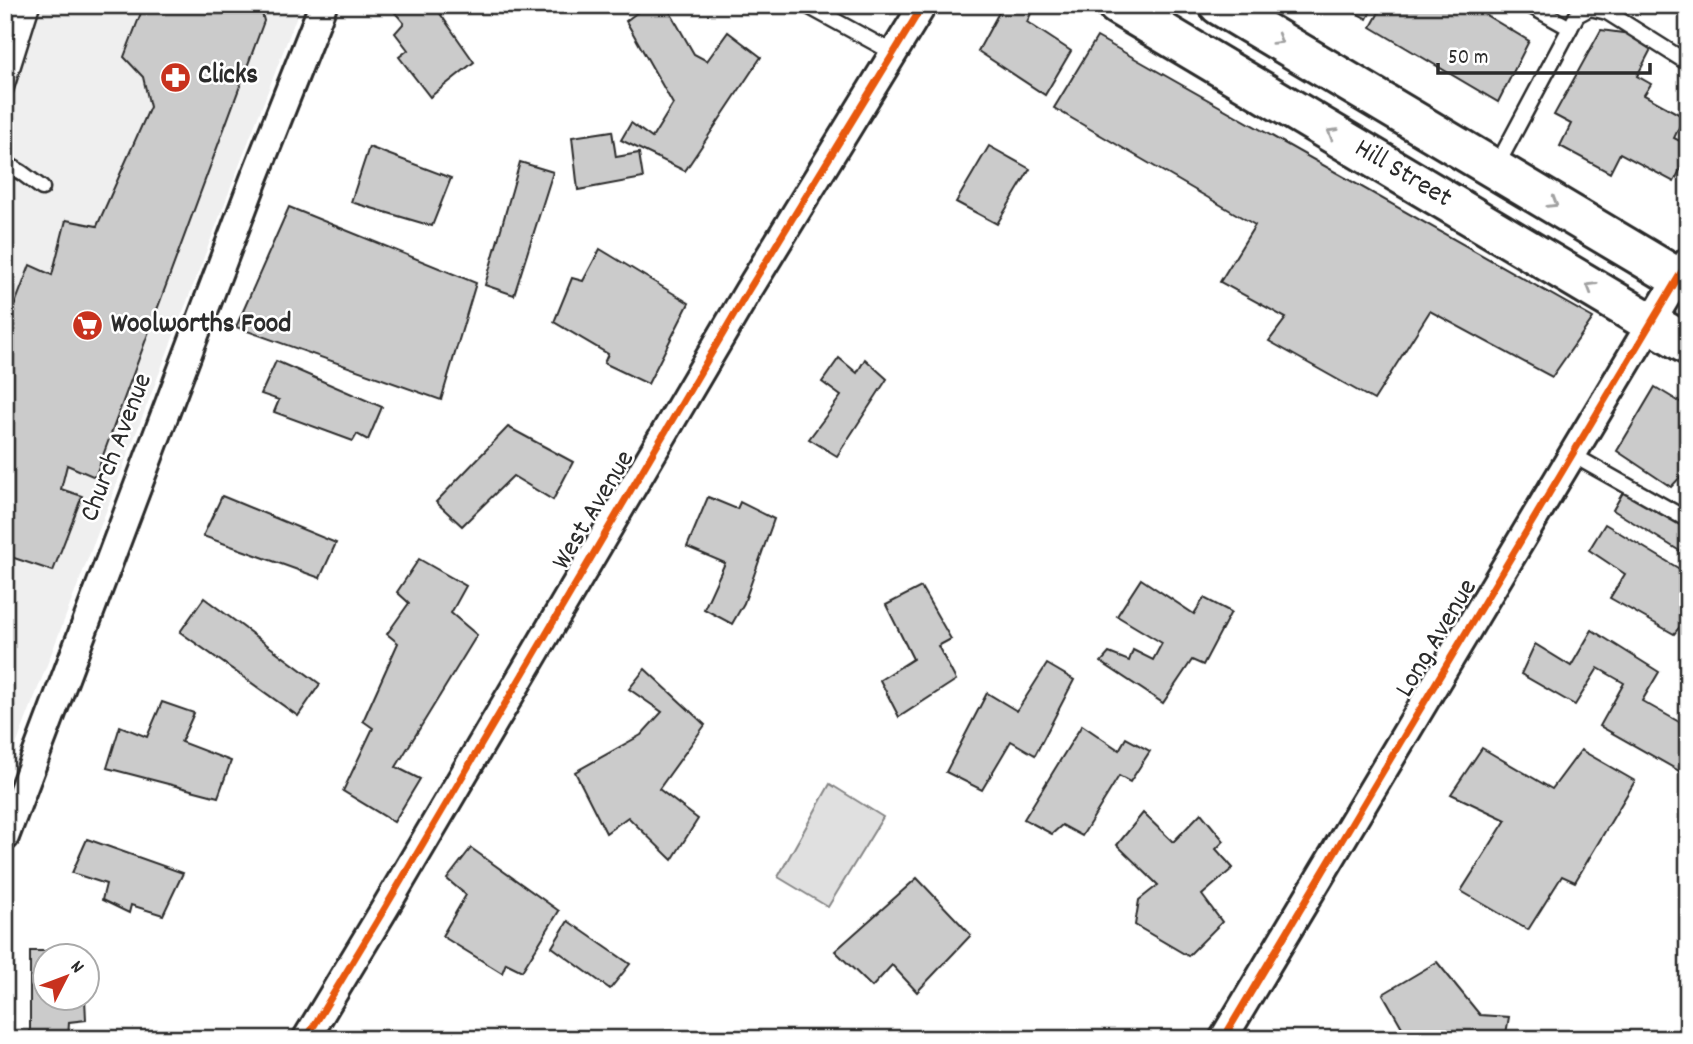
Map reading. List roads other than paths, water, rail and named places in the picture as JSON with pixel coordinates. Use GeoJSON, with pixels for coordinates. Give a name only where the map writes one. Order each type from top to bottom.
{"type":"FeatureCollection","features":[{"type":"Feature","properties":{"kind":"main road"},"geometry":{"type":"LineString","coordinates":[[5,19],[10,5]]}},
{"type":"Feature","properties":{"kind":"main road","name":"Hill Street"},"geometry":{"type":"LineString","coordinates":[[1117,5],[1688,345]]}},
{"type":"Feature","properties":{"kind":"main road","name":"Hill Street"},"geometry":{"type":"LineString","coordinates":[[1219,5],[1495,168],[1684,274]]}},
{"type":"Feature","properties":{"kind":"street","name":"Church Avenue"},"geometry":{"type":"LineString","coordinates":[[5,837],[249,191],[323,5]]}},
{"type":"Feature","properties":{"kind":"street","name":"West Avenue"},"geometry":{"type":"LineString","coordinates":[[306,1039],[386,908],[748,291],[923,5]]}},
{"type":"Feature","properties":{"kind":"street","name":"Long Avenue"},"geometry":{"type":"LineString","coordinates":[[1223,1039],[1650,322],[1684,274]]}},
{"type":"Feature","properties":{"kind":"lane"},"geometry":{"type":"LineString","coordinates":[[5,91],[32,5]]}},
{"type":"Feature","properties":{"kind":"lane"},"geometry":{"type":"LineString","coordinates":[[806,5],[894,53]]}},
{"type":"Feature","properties":{"kind":"lane"},"geometry":{"type":"LineString","coordinates":[[1529,5],[1570,28]]}},
{"type":"Feature","properties":{"kind":"lane"},"geometry":{"type":"LineString","coordinates":[[1495,168],[1577,15],[1590,8],[1606,12],[1688,62]]}},
{"type":"Feature","properties":{"kind":"lane"},"geometry":{"type":"LineString","coordinates":[[5,163],[42,188]]}},
{"type":"Feature","properties":{"kind":"lane"},"geometry":{"type":"LineString","coordinates":[[1572,454],[1688,520]]}},
{"type":"Feature","properties":{"kind":"place","name":"Clicks"},"geometry":{"type":"Point","coordinates":[175,77]}},
{"type":"Feature","properties":{"kind":"place","name":"Woolworths Food"},"geometry":{"type":"Point","coordinates":[88,326]}}]}
